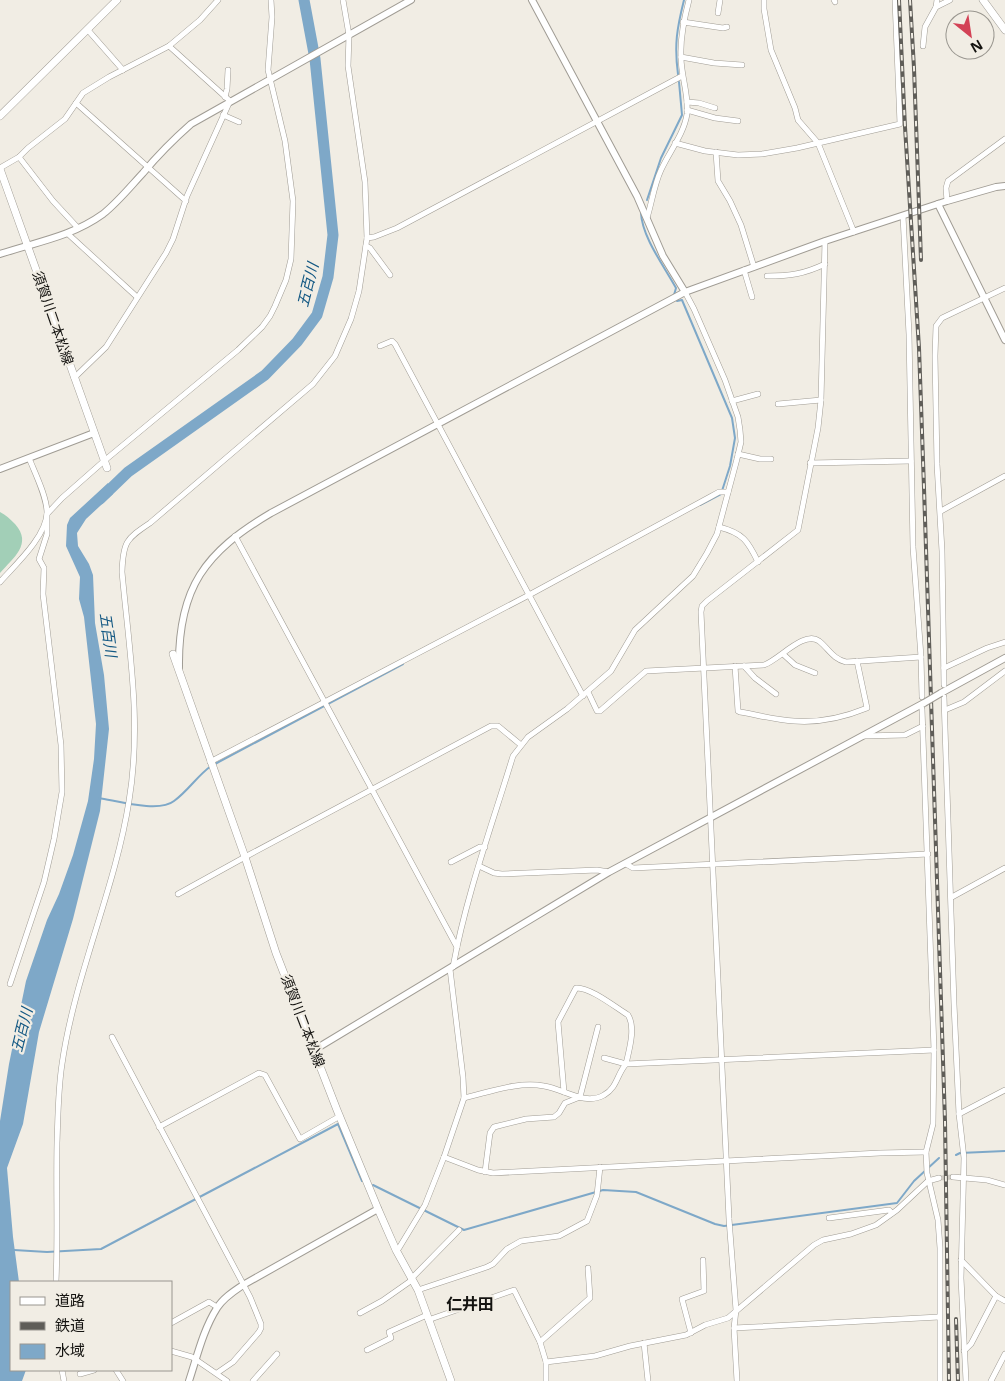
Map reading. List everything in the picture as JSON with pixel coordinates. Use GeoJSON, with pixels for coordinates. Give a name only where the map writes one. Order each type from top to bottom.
{"type":"FeatureCollection","features":[{"type":"Feature","properties":{"kind":"main road"},"geometry":{"type":"LineString","coordinates":[[0,116],[117,0]]}},
{"type":"Feature","properties":{"kind":"main road"},"geometry":{"type":"LineString","coordinates":[[983,0],[1005,30]]}},
{"type":"Feature","properties":{"kind":"main road","name":"須賀川二本松線"},"geometry":{"type":"LineString","coordinates":[[0,169],[105,464]]}},
{"type":"Feature","properties":{"kind":"main road","name":"須賀川二本松線"},"geometry":{"type":"LineString","coordinates":[[173,654],[245,857],[276,953],[378,1209],[396,1250],[418,1290],[451,1381]]}},
{"type":"Feature","properties":{"kind":"street"},"geometry":{"type":"LineString","coordinates":[[0,169],[19,157],[65,118],[83,93],[92,86],[169,46],[200,20],[218,0]]}},
{"type":"Feature","properties":{"kind":"street"},"geometry":{"type":"LineString","coordinates":[[0,582],[29,550],[41,531],[47,514],[62,498],[105,464],[238,350],[262,327],[275,306],[286,280],[291,259],[293,201],[285,141],[268,70],[272,0]]}},
{"type":"Feature","properties":{"kind":"street"},"geometry":{"type":"LineString","coordinates":[[56,1281],[58,1097],[61,1066],[73,1008],[120,852],[134,758],[135,696],[122,572],[124,546],[132,535],[150,523],[300,396],[326,370],[342,342],[359,291],[367,238],[365,182],[348,66],[343,0]]}},
{"type":"Feature","properties":{"kind":"street"},"geometry":{"type":"LineString","coordinates":[[0,254],[50,240],[97,218],[111,207],[168,144],[227,99],[271,79],[411,0]]}},
{"type":"Feature","properties":{"kind":"street"},"geometry":{"type":"LineString","coordinates":[[396,1250],[421,1212],[444,1157],[464,1098],[452,968],[479,866],[513,756],[536,730],[585,694],[611,671],[639,625],[692,576],[713,544],[719,527],[741,436],[738,418],[732,401],[694,309],[663,256],[647,218],[598,121],[532,0]]}},
{"type":"Feature","properties":{"kind":"street"},"geometry":{"type":"LineString","coordinates":[[647,218],[654,188],[685,122],[687,102],[682,76],[681,38],[689,0]]}},
{"type":"Feature","properties":{"kind":"street"},"geometry":{"type":"LineString","coordinates":[[718,13],[720,0]]}},
{"type":"Feature","properties":{"kind":"street"},"geometry":{"type":"LineString","coordinates":[[764,0],[771,50],[798,120],[818,144],[854,232]]}},
{"type":"Feature","properties":{"kind":"street"},"geometry":{"type":"LineString","coordinates":[[675,143],[705,151],[738,155],[762,154],[818,144],[900,124],[895,0]]}},
{"type":"Feature","properties":{"kind":"street"},"geometry":{"type":"LineString","coordinates":[[923,46],[925,27],[938,0]]}},
{"type":"Feature","properties":{"kind":"street"},"geometry":{"type":"LineString","coordinates":[[936,7],[950,0]]}},
{"type":"Feature","properties":{"kind":"street"},"geometry":{"type":"LineString","coordinates":[[684,22],[726,27]]}},
{"type":"Feature","properties":{"kind":"street"},"geometry":{"type":"LineString","coordinates":[[87,30],[123,70]]}},
{"type":"Feature","properties":{"kind":"street"},"geometry":{"type":"LineString","coordinates":[[169,46],[227,99]]}},
{"type":"Feature","properties":{"kind":"street"},"geometry":{"type":"LineString","coordinates":[[681,57],[714,63],[742,65]]}},
{"type":"Feature","properties":{"kind":"street"},"geometry":{"type":"LineString","coordinates":[[74,378],[106,347],[173,239],[186,200],[223,115],[227,99],[228,70]]}},
{"type":"Feature","properties":{"kind":"street"},"geometry":{"type":"LineString","coordinates":[[367,238],[396,228],[682,76]]}},
{"type":"Feature","properties":{"kind":"street"},"geometry":{"type":"LineString","coordinates":[[687,102],[699,103],[715,108]]}},
{"type":"Feature","properties":{"kind":"street"},"geometry":{"type":"LineString","coordinates":[[76,103],[186,200]]}},
{"type":"Feature","properties":{"kind":"street"},"geometry":{"type":"LineString","coordinates":[[687,110],[715,118],[738,121]]}},
{"type":"Feature","properties":{"kind":"street"},"geometry":{"type":"LineString","coordinates":[[223,115],[240,122]]}},
{"type":"Feature","properties":{"kind":"street"},"geometry":{"type":"LineString","coordinates":[[947,201],[946,188],[948,181],[1005,139]]}},
{"type":"Feature","properties":{"kind":"street"},"geometry":{"type":"LineString","coordinates":[[716,152],[718,181],[738,218],[754,267]]}},
{"type":"Feature","properties":{"kind":"street"},"geometry":{"type":"LineString","coordinates":[[19,157],[53,201],[78,228]]}},
{"type":"Feature","properties":{"kind":"street"},"geometry":{"type":"LineString","coordinates":[[179,667],[181,624],[190,592],[212,558],[235,536],[271,513],[685,292],[825,241],[947,201],[1005,186]]}},
{"type":"Feature","properties":{"kind":"street"},"geometry":{"type":"LineString","coordinates":[[938,204],[1005,340]]}},
{"type":"Feature","properties":{"kind":"street"},"geometry":{"type":"LineString","coordinates":[[903,216],[909,334],[914,547],[923,703],[934,1050],[933,1124],[926,1152],[928,1181],[938,1220],[940,1248],[940,1381]]}},
{"type":"Feature","properties":{"kind":"street"},"geometry":{"type":"LineString","coordinates":[[67,233],[137,297]]}},
{"type":"Feature","properties":{"kind":"street"},"geometry":{"type":"LineString","coordinates":[[737,1381],[734,1328],[736,1310],[729,1220],[701,612],[702,606],[798,530],[818,428],[821,400],[825,241]]}},
{"type":"Feature","properties":{"kind":"street"},"geometry":{"type":"LineString","coordinates":[[366,246],[370,248],[390,275]]}},
{"type":"Feature","properties":{"kind":"street"},"geometry":{"type":"LineString","coordinates":[[768,276],[794,275],[825,264]]}},
{"type":"Feature","properties":{"kind":"street"},"geometry":{"type":"LineString","coordinates":[[744,270],[752,297]]}},
{"type":"Feature","properties":{"kind":"street"},"geometry":{"type":"LineString","coordinates":[[944,684],[940,511],[936,464],[936,326],[942,318],[1005,288]]}},
{"type":"Feature","properties":{"kind":"street"},"geometry":{"type":"LineString","coordinates":[[380,346],[392,341],[395,344],[529,594],[585,694],[597,711],[600,711],[646,671],[764,665],[802,641],[811,639],[818,641],[838,660],[857,661],[921,657]]}},
{"type":"Feature","properties":{"kind":"street"},"geometry":{"type":"LineString","coordinates":[[732,401],[758,394]]}},
{"type":"Feature","properties":{"kind":"street"},"geometry":{"type":"LineString","coordinates":[[778,404],[821,400]]}},
{"type":"Feature","properties":{"kind":"street"},"geometry":{"type":"LineString","coordinates":[[0,469],[94,433]]}},
{"type":"Feature","properties":{"kind":"street"},"geometry":{"type":"LineString","coordinates":[[738,454],[771,459]]}},
{"type":"Feature","properties":{"kind":"street"},"geometry":{"type":"LineString","coordinates":[[10,984],[44,882],[62,792],[61,744],[43,594],[44,568],[38,559],[47,534],[47,514],[41,489],[29,458]]}},
{"type":"Feature","properties":{"kind":"street"},"geometry":{"type":"LineString","coordinates":[[810,463],[912,461]]}},
{"type":"Feature","properties":{"kind":"street"},"geometry":{"type":"LineString","coordinates":[[940,511],[1005,476]]}},
{"type":"Feature","properties":{"kind":"street"},"geometry":{"type":"LineString","coordinates":[[210,762],[719,492],[728,492]]}},
{"type":"Feature","properties":{"kind":"street"},"geometry":{"type":"LineString","coordinates":[[719,527],[736,533],[747,541],[758,562]]}},
{"type":"Feature","properties":{"kind":"street"},"geometry":{"type":"LineString","coordinates":[[235,536],[373,788],[457,947]]}},
{"type":"Feature","properties":{"kind":"street"},"geometry":{"type":"LineString","coordinates":[[944,668],[987,648],[1005,642]]}},
{"type":"Feature","properties":{"kind":"street"},"geometry":{"type":"LineString","coordinates":[[783,654],[795,665],[815,673]]}},
{"type":"Feature","properties":{"kind":"street"},"geometry":{"type":"LineString","coordinates":[[314,1050],[609,872],[923,703],[942,695],[1005,658]]}},
{"type":"Feature","properties":{"kind":"street"},"geometry":{"type":"LineString","coordinates":[[736,666],[738,711],[804,721],[833,719],[867,708],[857,661]]}},
{"type":"Feature","properties":{"kind":"street"},"geometry":{"type":"LineString","coordinates":[[744,666],[755,678],[776,694]]}},
{"type":"Feature","properties":{"kind":"street"},"geometry":{"type":"LineString","coordinates":[[945,710],[964,702],[1005,671]]}},
{"type":"Feature","properties":{"kind":"street"},"geometry":{"type":"LineString","coordinates":[[942,695],[945,710],[959,1114],[964,1158],[961,1260],[966,1381]]}},
{"type":"Feature","properties":{"kind":"street"},"geometry":{"type":"LineString","coordinates":[[178,894],[491,726],[500,727],[521,745]]}},
{"type":"Feature","properties":{"kind":"street"},"geometry":{"type":"LineString","coordinates":[[862,736],[905,735],[923,726]]}},
{"type":"Feature","properties":{"kind":"street"},"geometry":{"type":"LineString","coordinates":[[451,862],[480,847],[485,847]]}},
{"type":"Feature","properties":{"kind":"street"},"geometry":{"type":"LineString","coordinates":[[626,864],[632,868],[928,854]]}},
{"type":"Feature","properties":{"kind":"street"},"geometry":{"type":"LineString","coordinates":[[479,866],[494,873],[502,874],[597,870],[609,872]]}},
{"type":"Feature","properties":{"kind":"street"},"geometry":{"type":"LineString","coordinates":[[952,897],[1005,868]]}},
{"type":"Feature","properties":{"kind":"street"},"geometry":{"type":"LineString","coordinates":[[464,1098],[530,1084],[545,1086],[564,1092],[580,1097],[594,1098],[609,1092],[626,1064],[631,1033],[630,1016],[594,993],[582,988],[576,988],[558,1022],[564,1092]]}},
{"type":"Feature","properties":{"kind":"street"},"geometry":{"type":"LineString","coordinates":[[580,1097],[598,1027]]}},
{"type":"Feature","properties":{"kind":"street"},"geometry":{"type":"LineString","coordinates":[[112,1037],[250,1297],[261,1328],[233,1362],[217,1373]]}},
{"type":"Feature","properties":{"kind":"street"},"geometry":{"type":"LineString","coordinates":[[604,1058],[626,1064],[934,1050]]}},
{"type":"Feature","properties":{"kind":"street"},"geometry":{"type":"LineString","coordinates":[[159,1127],[259,1073],[265,1075],[300,1139],[340,1116]]}},
{"type":"Feature","properties":{"kind":"street"},"geometry":{"type":"LineString","coordinates":[[959,1114],[1005,1090]]}},
{"type":"Feature","properties":{"kind":"street"},"geometry":{"type":"LineString","coordinates":[[485,1172],[490,1133],[494,1127],[526,1119],[554,1117],[560,1113],[565,1103],[580,1097]]}},
{"type":"Feature","properties":{"kind":"street"},"geometry":{"type":"LineString","coordinates":[[444,1157],[485,1172],[926,1152]]}},
{"type":"Feature","properties":{"kind":"street"},"geometry":{"type":"LineString","coordinates":[[418,1290],[487,1267],[498,1260],[508,1249],[521,1241],[559,1236],[587,1221],[597,1194],[600,1168]]}},
{"type":"Feature","properties":{"kind":"street"},"geometry":{"type":"LineString","coordinates":[[953,1177],[987,1180],[1005,1185]]}},
{"type":"Feature","properties":{"kind":"street"},"geometry":{"type":"LineString","coordinates":[[546,1362],[595,1356],[691,1333],[705,1325],[728,1318],[814,1245],[823,1240],[851,1234],[876,1225],[928,1181],[940,1178]]}},
{"type":"Feature","properties":{"kind":"street"},"geometry":{"type":"LineString","coordinates":[[189,1381],[205,1333],[217,1307],[229,1295],[243,1285],[378,1209]]}},
{"type":"Feature","properties":{"kind":"street"},"geometry":{"type":"LineString","coordinates":[[829,1218],[889,1210],[892,1213]]}},
{"type":"Feature","properties":{"kind":"street"},"geometry":{"type":"LineString","coordinates":[[360,1313],[382,1301],[412,1279],[459,1230]]}},
{"type":"Feature","properties":{"kind":"street"},"geometry":{"type":"LineString","coordinates":[[691,1333],[682,1299],[704,1291],[703,1260]]}},
{"type":"Feature","properties":{"kind":"street"},"geometry":{"type":"LineString","coordinates":[[961,1260],[996,1296],[1005,1301]]}},
{"type":"Feature","properties":{"kind":"street"},"geometry":{"type":"LineString","coordinates":[[540,1342],[590,1298],[588,1268]]}},
{"type":"Feature","properties":{"kind":"street"},"geometry":{"type":"LineString","coordinates":[[366,1350],[391,1338],[390,1332],[514,1290],[540,1342],[546,1362],[546,1381]]}},
{"type":"Feature","properties":{"kind":"street"},"geometry":{"type":"LineString","coordinates":[[964,1351],[971,1344],[996,1296]]}},
{"type":"Feature","properties":{"kind":"street"},"geometry":{"type":"LineString","coordinates":[[172,1322],[209,1302],[217,1307]]}},
{"type":"Feature","properties":{"kind":"street"},"geometry":{"type":"LineString","coordinates":[[734,1328],[939,1317]]}},
{"type":"Feature","properties":{"kind":"street"},"geometry":{"type":"LineString","coordinates":[[644,1343],[648,1381]]}},
{"type":"Feature","properties":{"kind":"street"},"geometry":{"type":"LineString","coordinates":[[172,1351],[192,1357],[227,1381]]}},
{"type":"Feature","properties":{"kind":"street"},"geometry":{"type":"LineString","coordinates":[[253,1381],[277,1354]]}},
{"type":"Feature","properties":{"kind":"street"},"geometry":{"type":"LineString","coordinates":[[991,1381],[1005,1354]]}},
{"type":"Feature","properties":{"kind":"street"},"geometry":{"type":"LineString","coordinates":[[80,1374],[90,1371]]}},
{"type":"Feature","properties":{"kind":"green space"},"geometry":{"type":"Polygon","coordinates":[[[0,512],[15,524],[20,531],[22,544],[15,556],[0,573],[0,512]]]}},
{"type":"Feature","properties":{"kind":"water"},"geometry":{"type":"Polygon","coordinates":[[[108,483],[113,494],[86,519],[77,533],[78,546],[89,564],[93,575],[95,623],[104,675],[109,729],[100,811],[73,919],[39,1032],[23,1124],[7,1168],[19,1281],[10,1281],[10,1371],[26,1371],[22,1381],[0,1381],[0,1121],[9,1064],[26,981],[47,920],[73,855],[88,801],[94,759],[96,724],[84,617],[79,599],[80,577],[66,546],[67,525],[70,518],[108,483]]]}},
{"type":"Feature","properties":{"kind":"waterway","name":"五百川"},"geometry":{"type":"LineString","coordinates":[[100,499],[128,472],[265,375],[297,342],[317,315],[328,277],[333,235],[315,59],[304,0]]}},
{"type":"Feature","properties":{"kind":"waterway"},"geometry":{"type":"LineString","coordinates":[[678,74],[677,37],[684,0]]}},
{"type":"Feature","properties":{"kind":"waterway"},"geometry":{"type":"LineString","coordinates":[[647,200],[661,158],[682,115],[679,82]]}},
{"type":"Feature","properties":{"kind":"waterway"},"geometry":{"type":"LineString","coordinates":[[641,213],[642,222],[649,241],[676,288],[674,295]]}},
{"type":"Feature","properties":{"kind":"waterway"},"geometry":{"type":"LineString","coordinates":[[677,301],[682,300],[732,418],[735,438],[730,466],[721,494],[700,505]]}},
{"type":"Feature","properties":{"kind":"waterway"},"geometry":{"type":"LineString","coordinates":[[215,764],[403,664]]}},
{"type":"Feature","properties":{"kind":"waterway"},"geometry":{"type":"LineString","coordinates":[[99,798],[149,806],[167,804],[179,797],[211,766]]}},
{"type":"Feature","properties":{"kind":"waterway"},"geometry":{"type":"LineString","coordinates":[[14,1250],[47,1252],[101,1249],[338,1124],[362,1181]]}},
{"type":"Feature","properties":{"kind":"waterway"},"geometry":{"type":"LineString","coordinates":[[956,1155],[960,1153],[1005,1151]]}},
{"type":"Feature","properties":{"kind":"waterway"},"geometry":{"type":"LineString","coordinates":[[373,1185],[464,1230],[603,1190],[636,1192],[724,1226],[897,1203],[914,1181],[939,1158]]}},
{"type":"Feature","properties":{"kind":"tunnel"},"geometry":{"type":"LineString","coordinates":[[939,1178],[953,1177]]}},
{"type":"Feature","properties":{"kind":"railway"},"geometry":{"type":"LineString","coordinates":[[899,0],[919,348],[945,1121],[949,1381]]}},
{"type":"Feature","properties":{"kind":"railway"},"geometry":{"type":"LineString","coordinates":[[910,0],[921,260]]}},
{"type":"Feature","properties":{"kind":"railway"},"geometry":{"type":"LineString","coordinates":[[956,1319],[958,1381]]}},
{"type":"Feature","properties":{"kind":"district","name":"仁井田"},"geometry":{"type":"Point","coordinates":[470,1304]}}]}
